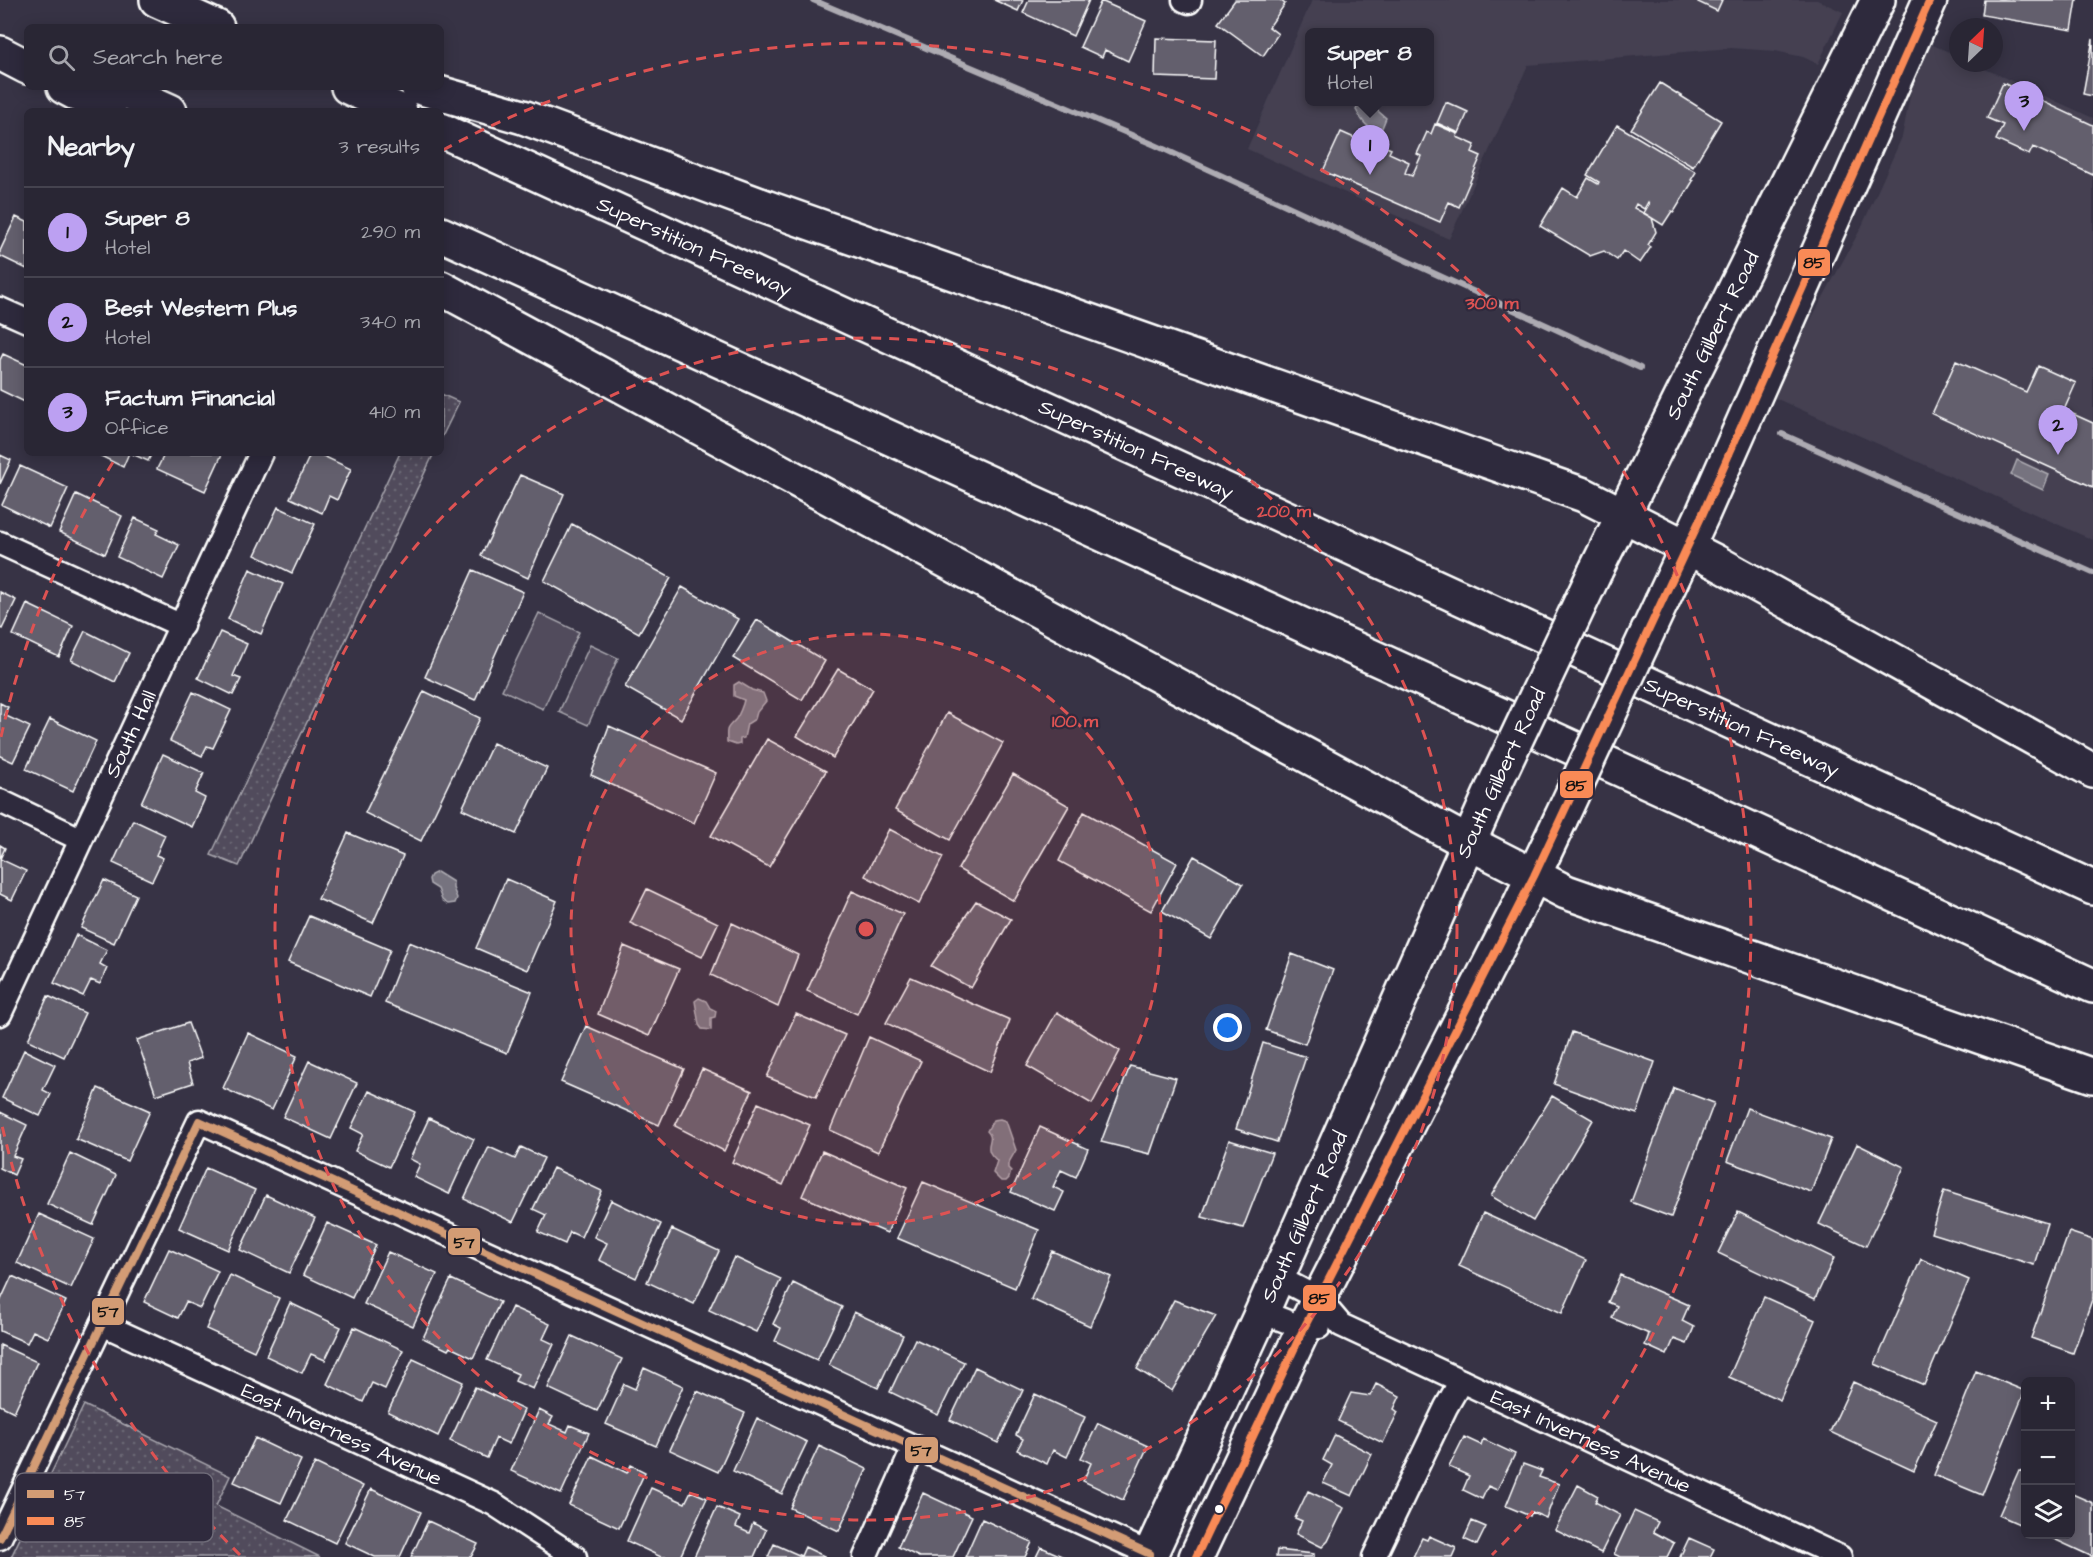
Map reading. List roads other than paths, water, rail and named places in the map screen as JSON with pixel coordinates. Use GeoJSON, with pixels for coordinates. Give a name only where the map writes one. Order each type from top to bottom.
{"type":"FeatureCollection","features":[{"type":"Feature","properties":{"kind":"main road"},"geometry":{"type":"LineString","coordinates":[[157,0],[210,24]]}},
{"type":"Feature","properties":{"kind":"main road","name":"South Gilbert Road"},"geometry":{"type":"LineString","coordinates":[[1149,1556],[1262,1312],[1493,788],[1595,572],[1878,0]]}},
{"type":"Feature","properties":{"kind":"main road"},"geometry":{"type":"LineString","coordinates":[[1196,1557],[1304,1328],[1534,876],[1687,547],[1930,0]]}},
{"type":"Feature","properties":{"kind":"main road"},"geometry":{"type":"LineString","coordinates":[[0,34],[24,45]]}},
{"type":"Feature","properties":{"kind":"main road"},"geometry":{"type":"LineString","coordinates":[[0,53],[24,65]]}},
{"type":"Feature","properties":{"kind":"main road"},"geometry":{"type":"LineString","coordinates":[[70,90],[103,108]]}},
{"type":"Feature","properties":{"kind":"main road"},"geometry":{"type":"LineString","coordinates":[[124,90],[163,108]]}},
{"type":"Feature","properties":{"kind":"main road"},"geometry":{"type":"LineString","coordinates":[[354,90],[394,108]]}},
{"type":"Feature","properties":{"kind":"main road"},"geometry":{"type":"LineString","coordinates":[[428,90],[523,117],[782,213],[1584,495],[1687,547],[2093,771]]}},
{"type":"Feature","properties":{"kind":"main road","name":"Superstition Freeway"},"geometry":{"type":"LineString","coordinates":[[444,131],[2093,888]]}},
{"type":"Feature","properties":{"kind":"main road"},"geometry":{"type":"LineString","coordinates":[[444,235],[2093,986]]}},
{"type":"Feature","properties":{"kind":"main road"},"geometry":{"type":"LineString","coordinates":[[444,290],[1468,842],[1566,892],[2093,1076]]}},
{"type":"Feature","properties":{"kind":"street"},"geometry":{"type":"LineString","coordinates":[[0,309],[24,320]]}},
{"type":"Feature","properties":{"kind":"street","name":"South Hall"},"geometry":{"type":"LineString","coordinates":[[0,1014],[260,456]]}},
{"type":"Feature","properties":{"kind":"street"},"geometry":{"type":"LineString","coordinates":[[0,543],[182,626]]}},
{"type":"Feature","properties":{"kind":"street"},"geometry":{"type":"LineString","coordinates":[[0,801],[80,839]]}},
{"type":"Feature","properties":{"kind":"street"},"geometry":{"type":"LineString","coordinates":[[31,1473],[199,1121],[1149,1556]]}},
{"type":"Feature","properties":{"kind":"street","name":"East Inverness Avenue"},"geometry":{"type":"LineString","coordinates":[[1277,1277],[1319,1299],[1341,1325],[1840,1557]]}},
{"type":"Feature","properties":{"kind":"street","name":"East Inverness Avenue"},"geometry":{"type":"LineString","coordinates":[[1262,1312],[1304,1328],[1341,1325]]}},
{"type":"Feature","properties":{"kind":"street","name":"East Inverness Avenue"},"geometry":{"type":"LineString","coordinates":[[102,1324],[494,1504],[575,1557]]}},
{"type":"Feature","properties":{"kind":"street"},"geometry":{"type":"LineString","coordinates":[[1374,1557],[1446,1407],[1461,1381]]}},
{"type":"Feature","properties":{"kind":"street"},"geometry":{"type":"LineString","coordinates":[[865,1557],[914,1447]]}},
{"type":"Feature","properties":{"kind":"street"},"geometry":{"type":"LineString","coordinates":[[0,1538],[15,1507]]}},
{"type":"Feature","properties":{"kind":"waterway"},"geometry":{"type":"LineString","coordinates":[[813,0],[1155,145],[1640,368]]}},
{"type":"Feature","properties":{"kind":"waterway"},"geometry":{"type":"LineString","coordinates":[[1782,434],[2093,573]]}},
{"type":"Feature","properties":{"kind":"place","name":"Factum Financial"},"geometry":{"type":"Point","coordinates":[2024,131]}},
{"type":"Feature","properties":{"kind":"place","name":"Super 8"},"geometry":{"type":"Point","coordinates":[1370,175]}},
{"type":"Feature","properties":{"kind":"place","name":"Best Western Plus"},"geometry":{"type":"Point","coordinates":[2058,455]}}]}
